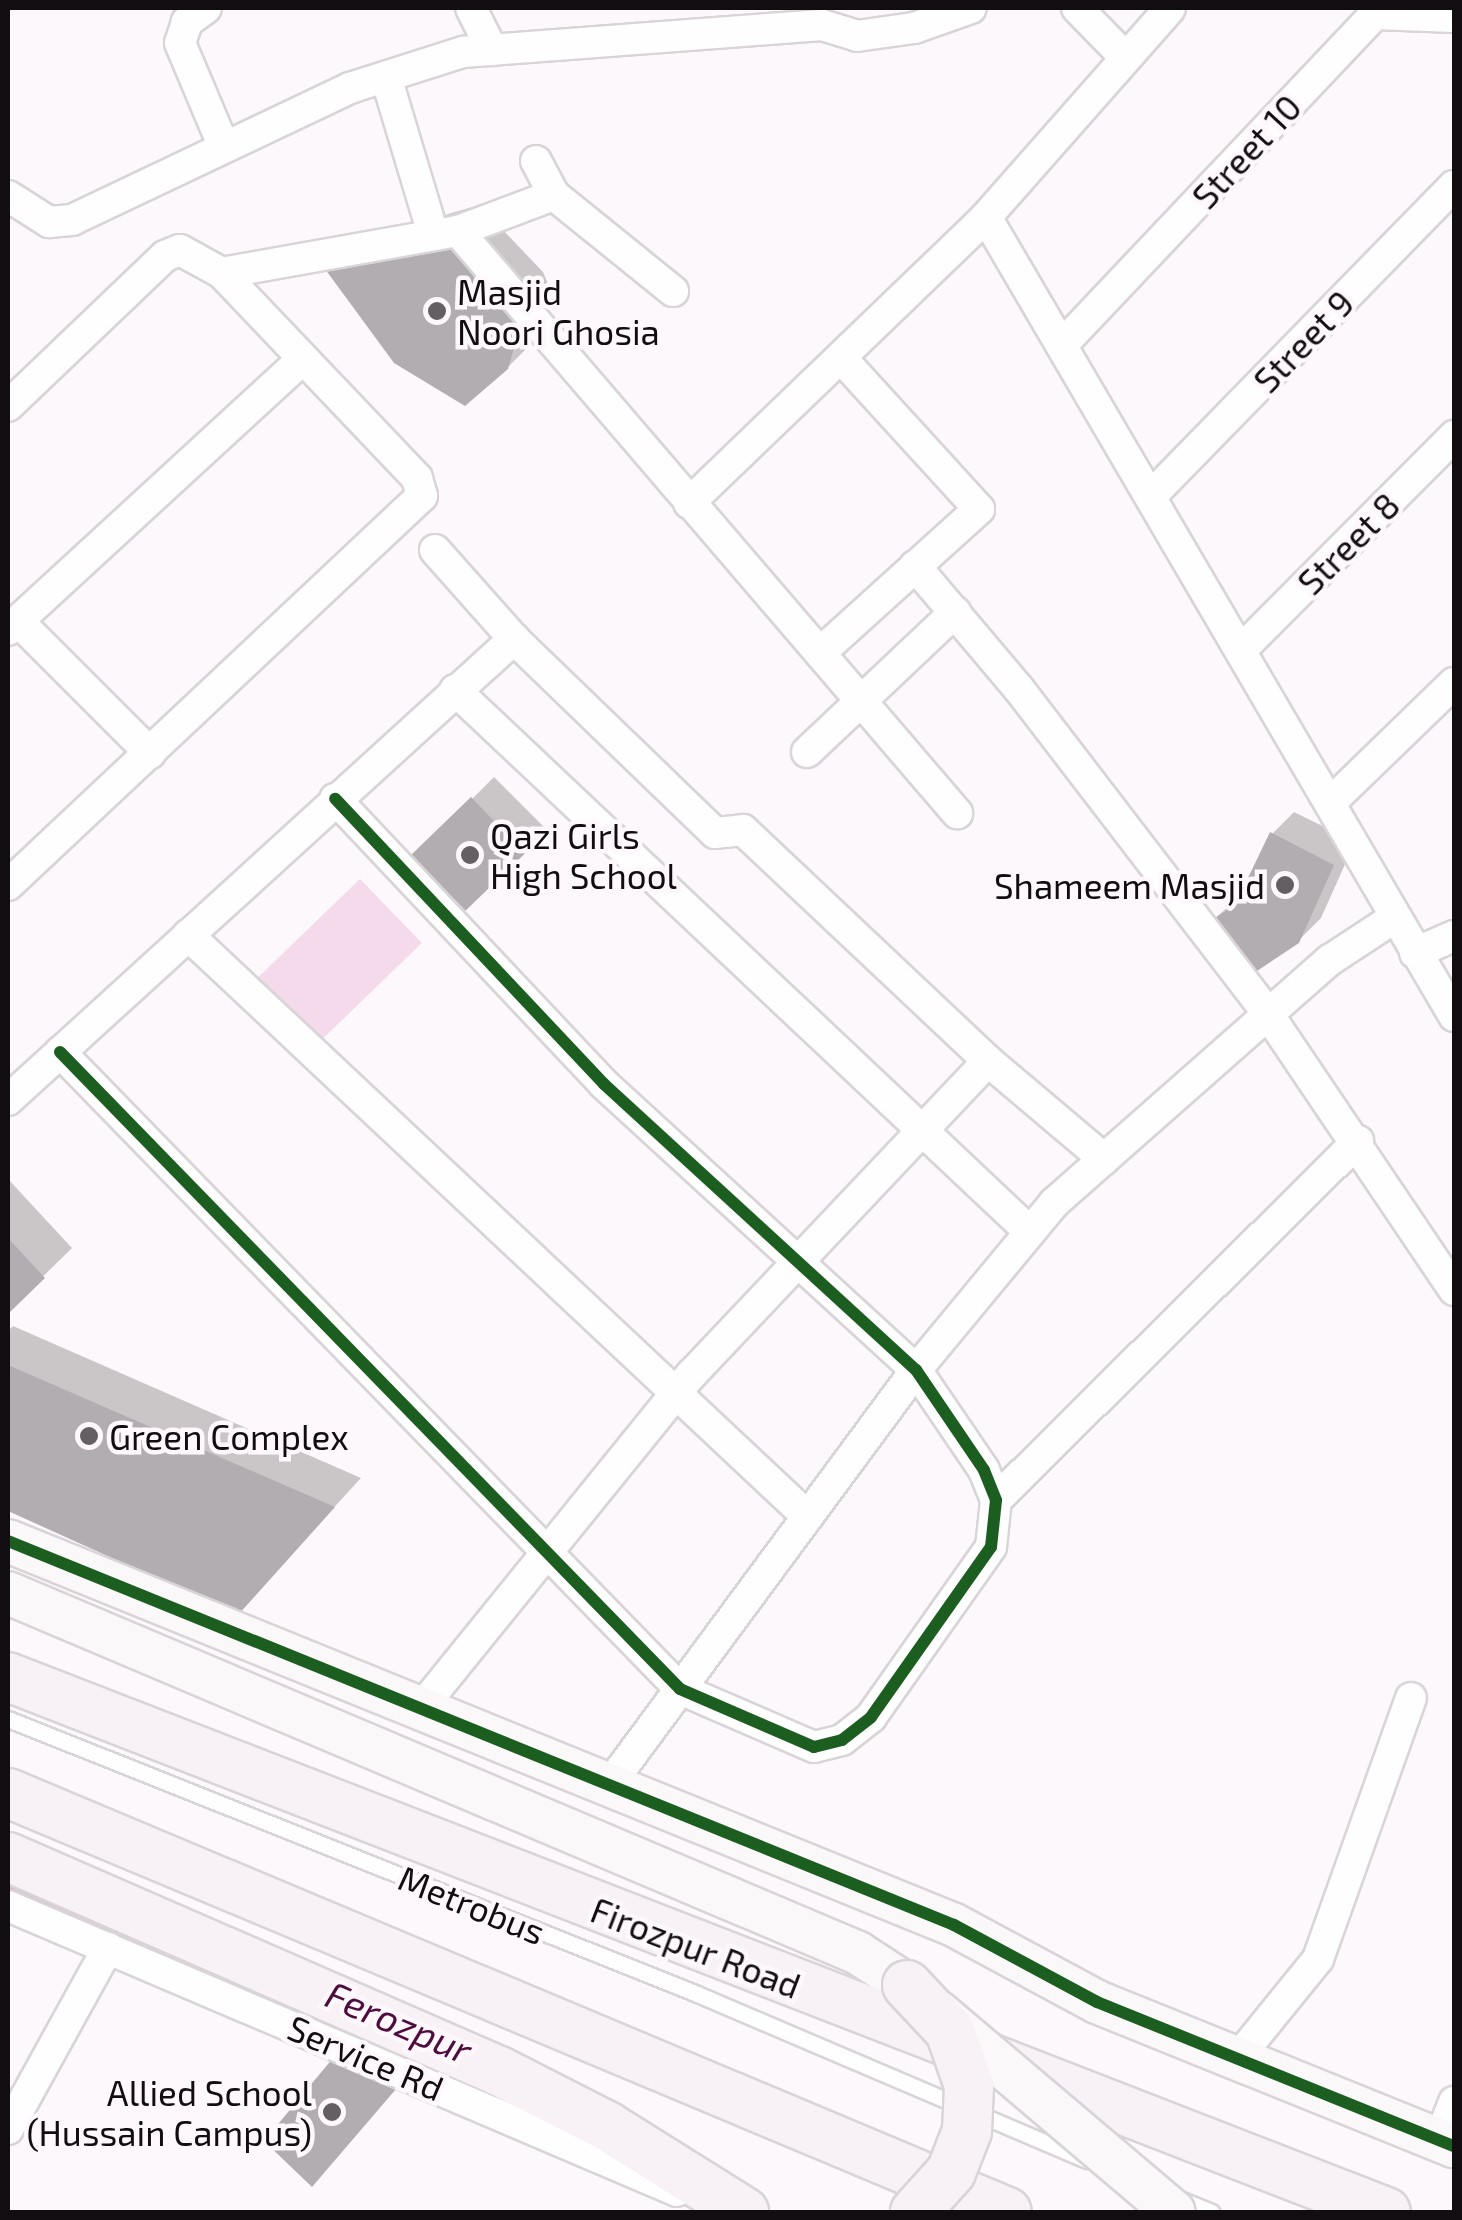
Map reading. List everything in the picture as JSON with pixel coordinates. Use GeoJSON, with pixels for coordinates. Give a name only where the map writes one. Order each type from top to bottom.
{"type":"FeatureCollection","features":[{"type":"Feature","properties":{"kind":"main road","name":"Firozpur Road"},"geometry":{"type":"LineString","coordinates":[[8,1677],[1386,2212]]}},
{"type":"Feature","properties":{"kind":"main road"},"geometry":{"type":"LineString","coordinates":[[8,1794],[1007,2212]]}},
{"type":"Feature","properties":{"kind":"main road"},"geometry":{"type":"LineString","coordinates":[[8,1857],[499,2070],[607,2126],[744,2212]]}},
{"type":"Feature","properties":{"kind":"main road"},"geometry":{"type":"LineString","coordinates":[[907,1985],[950,2031],[969,2086],[967,2130],[951,2172],[915,2212]]}},
{"type":"Feature","properties":{"kind":"street"},"geometry":{"type":"LineString","coordinates":[[470,8],[492,50]]}},
{"type":"Feature","properties":{"kind":"street"},"geometry":{"type":"LineString","coordinates":[[8,196],[49,222],[72,220],[224,147],[386,77],[492,50],[822,16],[856,36],[914,28],[971,8]]}},
{"type":"Feature","properties":{"kind":"street"},"geometry":{"type":"LineString","coordinates":[[1077,8],[1126,58]]}},
{"type":"Feature","properties":{"kind":"street"},"geometry":{"type":"LineString","coordinates":[[690,504],[986,218],[1170,8]]}},
{"type":"Feature","properties":{"kind":"street"},"geometry":{"type":"LineString","coordinates":[[189,12],[180,44],[224,147]]}},
{"type":"Feature","properties":{"kind":"street","name":"Street 10"},"geometry":{"type":"LineString","coordinates":[[1062,345],[1375,14],[1454,17]]}},
{"type":"Feature","properties":{"kind":"street"},"geometry":{"type":"LineString","coordinates":[[386,77],[446,233],[821,652],[958,814]]}},
{"type":"Feature","properties":{"kind":"street"},"geometry":{"type":"LineString","coordinates":[[536,161],[554,195],[673,291]]}},
{"type":"Feature","properties":{"kind":"street","name":"Street 9"},"geometry":{"type":"LineString","coordinates":[[1151,496],[1454,186]]}},
{"type":"Feature","properties":{"kind":"street"},"geometry":{"type":"LineString","coordinates":[[222,273],[446,233],[554,195]]}},
{"type":"Feature","properties":{"kind":"street"},"geometry":{"type":"LineString","coordinates":[[986,218],[1454,1016]]}},
{"type":"Feature","properties":{"kind":"street"},"geometry":{"type":"LineString","coordinates":[[8,406],[165,256],[180,250],[222,273],[416,478],[422,496],[8,885]]}},
{"type":"Feature","properties":{"kind":"street"},"geometry":{"type":"LineString","coordinates":[[821,652],[979,509],[841,358]]}},
{"type":"Feature","properties":{"kind":"street"},"geometry":{"type":"LineString","coordinates":[[150,753],[13,626],[303,359]]}},
{"type":"Feature","properties":{"kind":"street","name":"Street 8"},"geometry":{"type":"LineString","coordinates":[[1242,649],[1454,436]]}},
{"type":"Feature","properties":{"kind":"street"},"geometry":{"type":"LineString","coordinates":[[434,550],[514,639],[715,833],[743,830],[988,1061],[1104,1159]]}},
{"type":"Feature","properties":{"kind":"street"},"geometry":{"type":"LineString","coordinates":[[916,566],[1268,1014],[1358,1141],[1454,1290]]}},
{"type":"Feature","properties":{"kind":"street"},"geometry":{"type":"LineString","coordinates":[[807,752],[955,612]]}},
{"type":"Feature","properties":{"kind":"street"},"geometry":{"type":"LineString","coordinates":[[8,1100],[514,639]]}},
{"type":"Feature","properties":{"kind":"street"},"geometry":{"type":"LineString","coordinates":[[1331,802],[1454,682]]}},
{"type":"Feature","properties":{"kind":"street"},"geometry":{"type":"LineString","coordinates":[[455,690],[1030,1232]]}},
{"type":"Feature","properties":{"kind":"street"},"geometry":{"type":"LineString","coordinates":[[60,1052],[680,1689],[814,1747],[842,1740],[871,1718],[992,1547],[996,1500],[916,1370],[604,1084],[335,799]]}},
{"type":"Feature","properties":{"kind":"street"},"geometry":{"type":"LineString","coordinates":[[610,1784],[916,1370],[1030,1232],[1104,1159],[1330,960],[1394,918]]}},
{"type":"Feature","properties":{"kind":"street"},"geometry":{"type":"LineString","coordinates":[[188,935],[674,1396],[808,1516]]}},
{"type":"Feature","properties":{"kind":"street"},"geometry":{"type":"LineString","coordinates":[[1415,953],[1454,936]]}},
{"type":"Feature","properties":{"kind":"street"},"geometry":{"type":"LineString","coordinates":[[421,1708],[674,1396],[988,1061]]}},
{"type":"Feature","properties":{"kind":"street"},"geometry":{"type":"LineString","coordinates":[[996,1500],[1358,1141]]}},
{"type":"Feature","properties":{"kind":"street"},"geometry":{"type":"LineString","coordinates":[[8,1541],[954,1925],[1097,2002],[1237,2059],[1449,2129]]}},
{"type":"Feature","properties":{"kind":"street"},"geometry":{"type":"LineString","coordinates":[[8,1593],[858,1953],[907,1985],[1174,2212]]}},
{"type":"Feature","properties":{"kind":"street"},"geometry":{"type":"LineString","coordinates":[[1237,2059],[1318,1959],[1411,1698]]}},
{"type":"Feature","properties":{"kind":"street","name":"Service Rd"},"geometry":{"type":"LineString","coordinates":[[8,1906],[702,2208]]}},
{"type":"Feature","properties":{"kind":"street"},"geometry":{"type":"LineString","coordinates":[[8,2128],[108,1948]]}},
{"type":"Feature","properties":{"kind":"street"},"geometry":{"type":"LineString","coordinates":[[828,2139],[928,2212]]}},
{"type":"Feature","properties":{"kind":"lane","name":"Metrobus"},"geometry":{"type":"LineString","coordinates":[[8,1720],[694,1993],[1211,2212]]}},
{"type":"Feature","properties":{"kind":"shaded area"},"geometry":{"type":"Polygon","coordinates":[[[360,879],[422,943],[319,1042],[257,978],[360,879]]]}},
{"type":"Feature","properties":{"kind":"building","name":"Masjid Noori Ghosia"},"geometry":{"type":"Polygon","coordinates":[[[449,232],[522,320],[508,369],[465,406],[394,363],[325,269],[449,232]]]}},
{"type":"Feature","properties":{"kind":"building","name":"Qazi Girls High School"},"geometry":{"type":"Polygon","coordinates":[[[471,797],[525,853],[465,911],[411,855],[471,797]]]}},
{"type":"Feature","properties":{"kind":"building","name":"Shameem Masjid"},"geometry":{"type":"Polygon","coordinates":[[[1270,832],[1334,865],[1299,943],[1248,977],[1204,925],[1235,905],[1270,832]]]}},
{"type":"Feature","properties":{"kind":"building"},"geometry":{"type":"Polygon","coordinates":[[[8,1238],[45,1278],[8,1314],[8,1238]]]}},
{"type":"Feature","properties":{"kind":"building","name":"Green Complex"},"geometry":{"type":"Polygon","coordinates":[[[8,1365],[335,1507],[238,1615],[8,1511],[8,1365]]]}},
{"type":"Feature","properties":{"kind":"building","name":"Allied School (Hussain Campus)"},"geometry":{"type":"Polygon","coordinates":[[[333,2058],[401,2083],[312,2187],[264,2141],[333,2058]]]}},
{"type":"Feature","properties":{"kind":"waterway","name":"Ferozpur"},"geometry":{"type":"LineString","coordinates":[[8,1886],[506,2100]]}},
{"type":"Feature","properties":{"kind":"cycle path"},"geometry":{"type":"LineString","coordinates":[[60,1052],[680,1689],[814,1747],[842,1740],[871,1717],[991,1547],[996,1500],[984,1470],[916,1370],[604,1084],[335,799]]}},
{"type":"Feature","properties":{"kind":"cycle path"},"geometry":{"type":"LineString","coordinates":[[8,1541],[954,1925],[1097,2002],[1454,2146]]}},
{"type":"Feature","properties":{"kind":"place","name":"Masjid Noori Ghosia"},"geometry":{"type":"Point","coordinates":[437,311]}},
{"type":"Feature","properties":{"kind":"place","name":"Qazi Girls High School"},"geometry":{"type":"Point","coordinates":[470,855]}},
{"type":"Feature","properties":{"kind":"place","name":"Shameem Masjid"},"geometry":{"type":"Point","coordinates":[1285,885]}},
{"type":"Feature","properties":{"kind":"place","name":"Green Complex"},"geometry":{"type":"Point","coordinates":[89,1436]}},
{"type":"Feature","properties":{"kind":"place","name":"Allied School (Hussain Campus)"},"geometry":{"type":"Point","coordinates":[332,2112]}}]}
